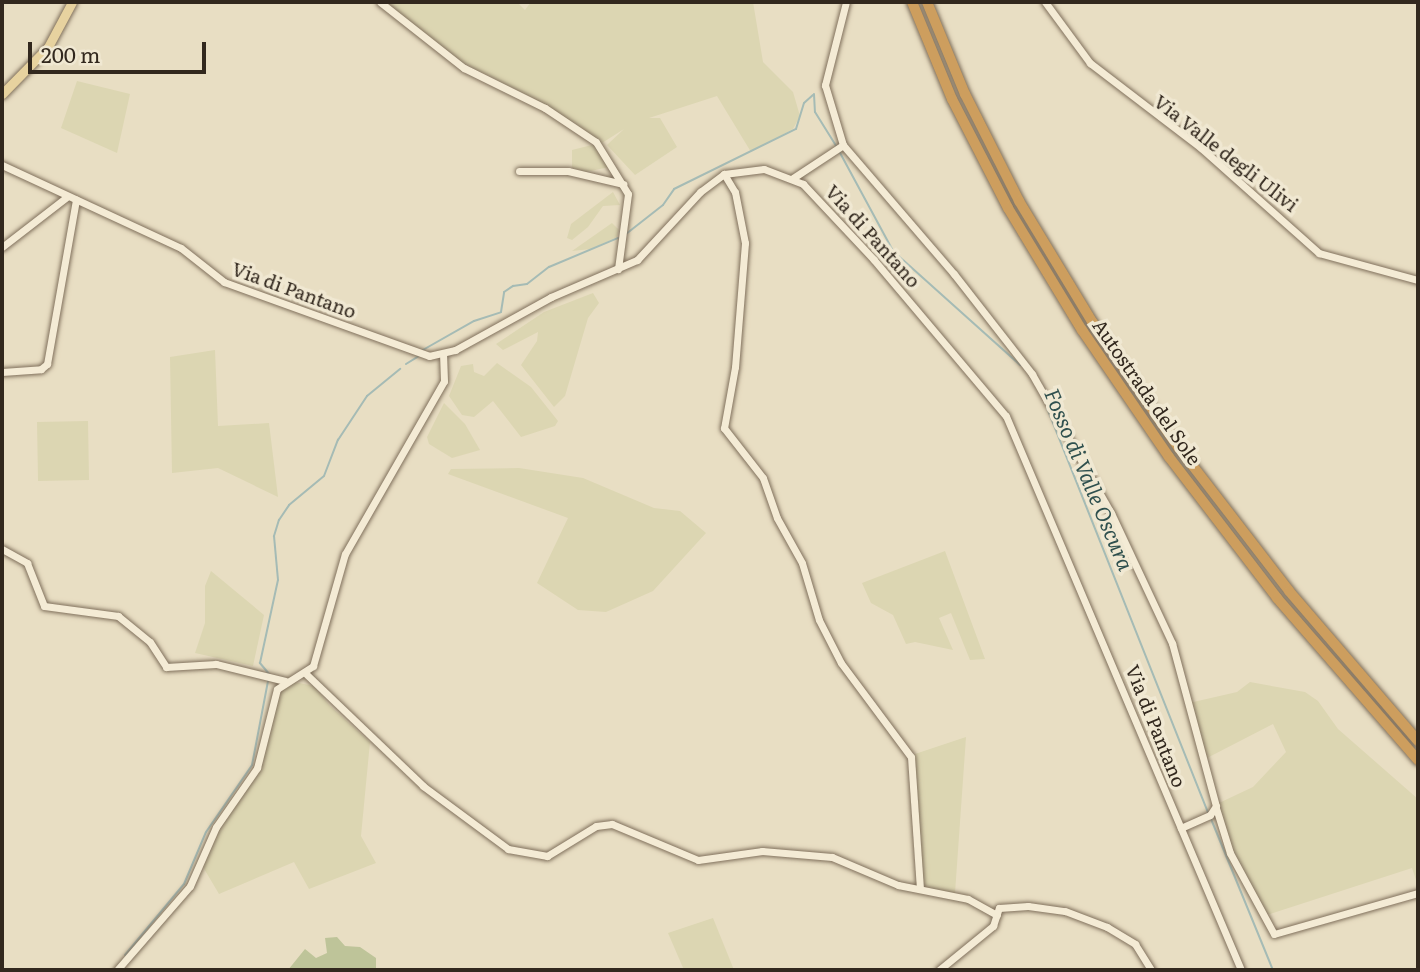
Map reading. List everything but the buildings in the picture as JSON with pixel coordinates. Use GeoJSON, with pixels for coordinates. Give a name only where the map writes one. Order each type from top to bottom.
{"type":"FeatureCollection","features":[{"type":"Feature","properties":{"kind":"highway","name":"Autostrada del Sole"},"geometry":{"type":"LineString","coordinates":[[912,2],[977,148],[1082,330],[1169,457],[1277,598],[1418,760]]}},
{"type":"Feature","properties":{"kind":"highway","name":"Autostrada del Sole"},"geometry":{"type":"LineString","coordinates":[[927,2],[964,94],[1018,201],[1093,323],[1179,448],[1289,590],[1418,741]]}},
{"type":"Feature","properties":{"kind":"main road"},"geometry":{"type":"LineString","coordinates":[[2,94],[51,44],[72,2]]}},
{"type":"Feature","properties":{"kind":"street"},"geometry":{"type":"LineString","coordinates":[[380,2],[464,68],[587,134],[624,184],[628,199],[617,269]]}},
{"type":"Feature","properties":{"kind":"street"},"geometry":{"type":"LineString","coordinates":[[846,2],[825,85],[829,110],[843,145],[967,290],[1059,416],[1172,643],[1230,853],[1274,934],[1418,893]]}},
{"type":"Feature","properties":{"kind":"street","name":"Via Valle degli Ulivi"},"geometry":{"type":"LineString","coordinates":[[1045,2],[1090,63],[1201,148],[1316,251],[1418,280]]}},
{"type":"Feature","properties":{"kind":"street"},"geometry":{"type":"LineString","coordinates":[[793,178],[843,145]]}},
{"type":"Feature","properties":{"kind":"street","name":"Via di Pantano"},"geometry":{"type":"LineString","coordinates":[[2,165],[182,248],[224,282],[416,353],[443,355],[551,297],[617,269],[652,248],[699,192],[724,174],[756,168],[793,178],[820,198],[1001,408],[1241,970]]}},
{"type":"Feature","properties":{"kind":"street"},"geometry":{"type":"LineString","coordinates":[[519,171],[568,171],[624,184]]}},
{"type":"Feature","properties":{"kind":"street"},"geometry":{"type":"LineString","coordinates":[[724,174],[735,192],[745,243],[735,367],[724,428],[763,478],[777,518],[802,563],[819,620],[841,663],[911,757],[920,889]]}},
{"type":"Feature","properties":{"kind":"street"},"geometry":{"type":"LineString","coordinates":[[2,247],[68,196]]}},
{"type":"Feature","properties":{"kind":"street"},"geometry":{"type":"LineString","coordinates":[[2,372],[46,366],[76,200]]}},
{"type":"Feature","properties":{"kind":"street"},"geometry":{"type":"LineString","coordinates":[[2,549],[27,563],[44,606],[118,615],[150,642],[166,667],[216,664],[285,681],[306,674],[314,663],[345,554],[444,381],[443,355]]}},
{"type":"Feature","properties":{"kind":"street"},"geometry":{"type":"LineString","coordinates":[[306,674],[426,788],[508,849],[547,856],[596,826],[612,824],[698,860],[752,852],[816,854],[920,889],[972,901],[997,915]]}},
{"type":"Feature","properties":{"kind":"street"},"geometry":{"type":"LineString","coordinates":[[117,970],[190,886],[216,827],[257,768],[272,700],[285,681]]}},
{"type":"Feature","properties":{"kind":"street"},"geometry":{"type":"LineString","coordinates":[[1181,828],[1210,815],[1216,806]]}},
{"type":"Feature","properties":{"kind":"street"},"geometry":{"type":"LineString","coordinates":[[939,970],[993,926],[1003,907],[1032,906],[1084,917],[1130,940],[1151,970]]}},
{"type":"Feature","properties":{"kind":"shaded area"},"geometry":{"type":"Polygon","coordinates":[[[384,2],[517,2],[525,10],[531,2],[753,2],[763,62],[793,92],[800,116],[793,129],[751,152],[717,96],[649,118],[660,118],[677,147],[635,175],[607,145],[624,129],[602,143],[533,98],[461,62],[384,2]]]}},
{"type":"Feature","properties":{"kind":"shaded area"},"geometry":{"type":"Polygon","coordinates":[[[77,81],[130,94],[117,153],[61,128],[77,81]]]}},
{"type":"Feature","properties":{"kind":"shaded area"},"geometry":{"type":"Polygon","coordinates":[[[596,144],[609,167],[586,172],[572,168],[572,150],[596,144]]]}},
{"type":"Feature","properties":{"kind":"shaded area"},"geometry":{"type":"Polygon","coordinates":[[[613,192],[620,205],[603,206],[588,227],[572,240],[567,238],[571,224],[613,192]]]}},
{"type":"Feature","properties":{"kind":"shaded area"},"geometry":{"type":"Polygon","coordinates":[[[612,223],[619,230],[617,237],[591,249],[572,251],[612,223]]]}},
{"type":"Feature","properties":{"kind":"shaded area"},"geometry":{"type":"Polygon","coordinates":[[[593,293],[599,303],[588,318],[565,396],[554,407],[521,365],[537,341],[538,332],[503,350],[496,344],[544,312],[593,293]]]}},
{"type":"Feature","properties":{"kind":"shaded area"},"geometry":{"type":"Polygon","coordinates":[[[215,350],[218,426],[269,423],[278,497],[218,468],[172,473],[170,357],[215,350]]]}},
{"type":"Feature","properties":{"kind":"shaded area"},"geometry":{"type":"Polygon","coordinates":[[[497,363],[531,387],[558,421],[555,426],[521,437],[493,401],[474,417],[462,415],[449,396],[461,366],[473,364],[474,372],[484,376],[497,363]]]}},
{"type":"Feature","properties":{"kind":"shaded area"},"geometry":{"type":"Polygon","coordinates":[[[444,403],[465,424],[480,450],[452,458],[429,444],[427,437],[444,403]]]}},
{"type":"Feature","properties":{"kind":"shaded area"},"geometry":{"type":"Polygon","coordinates":[[[88,421],[89,480],[38,481],[37,422],[88,421]]]}},
{"type":"Feature","properties":{"kind":"shaded area"},"geometry":{"type":"Polygon","coordinates":[[[519,468],[583,478],[654,508],[680,511],[706,533],[653,591],[606,612],[578,610],[537,583],[568,518],[448,474],[451,469],[519,468]]]}},
{"type":"Feature","properties":{"kind":"shaded area"},"geometry":{"type":"Polygon","coordinates":[[[945,551],[985,659],[970,660],[951,613],[939,618],[953,650],[915,642],[906,644],[893,615],[871,603],[862,583],[945,551]]]}},
{"type":"Feature","properties":{"kind":"shaded area"},"geometry":{"type":"Polygon","coordinates":[[[211,571],[264,615],[253,666],[195,653],[205,623],[205,586],[211,571]]]}},
{"type":"Feature","properties":{"kind":"shaded area"},"geometry":{"type":"Polygon","coordinates":[[[294,682],[314,686],[330,706],[370,742],[361,836],[376,863],[309,889],[294,862],[219,894],[203,867],[205,861],[218,830],[249,786],[277,693],[294,682]]]}},
{"type":"Feature","properties":{"kind":"shaded area"},"geometry":{"type":"Polygon","coordinates":[[[1250,682],[1305,692],[1318,701],[1338,729],[1418,799],[1418,886],[1412,868],[1267,915],[1232,853],[1218,808],[1219,803],[1253,787],[1286,752],[1273,724],[1207,758],[1189,703],[1237,692],[1250,682]]]}},
{"type":"Feature","properties":{"kind":"shaded area"},"geometry":{"type":"Polygon","coordinates":[[[966,737],[955,893],[926,888],[921,880],[912,755],[966,737]]]}},
{"type":"Feature","properties":{"kind":"shaded area"},"geometry":{"type":"Polygon","coordinates":[[[713,918],[734,970],[684,970],[668,933],[713,918]]]}},
{"type":"Feature","properties":{"kind":"green space"},"geometry":{"type":"Polygon","coordinates":[[[337,937],[345,946],[360,947],[376,958],[376,970],[288,970],[305,949],[316,958],[327,953],[325,938],[337,937]]]}},
{"type":"Feature","properties":{"kind":"waterway","name":"Fosso di Valle Oscura"},"geometry":{"type":"LineString","coordinates":[[814,94],[815,112],[836,146]]}},
{"type":"Feature","properties":{"kind":"waterway"},"geometry":{"type":"LineString","coordinates":[[626,234],[663,205],[674,189],[796,129],[804,103],[813,95]]}},
{"type":"Feature","properties":{"kind":"waterway","name":"Fosso di Valle Oscura"},"geometry":{"type":"LineString","coordinates":[[839,151],[893,251],[1020,365]]}},
{"type":"Feature","properties":{"kind":"waterway"},"geometry":{"type":"LineString","coordinates":[[421,351],[474,321],[501,312],[504,292],[513,286],[527,284],[549,267],[618,238]]}},
{"type":"Feature","properties":{"kind":"waterway"},"geometry":{"type":"LineString","coordinates":[[406,364],[419,356]]}},
{"type":"Feature","properties":{"kind":"waterway"},"geometry":{"type":"LineString","coordinates":[[270,675],[260,663],[278,580],[274,536],[279,520],[289,505],[324,476],[338,440],[367,396],[400,369]]}},
{"type":"Feature","properties":{"kind":"waterway","name":"Fosso di Valle Oscura"},"geometry":{"type":"LineString","coordinates":[[1047,408],[1208,812]]}},
{"type":"Feature","properties":{"kind":"waterway"},"geometry":{"type":"LineString","coordinates":[[125,955],[184,884],[206,832],[252,765],[268,681]]}},
{"type":"Feature","properties":{"kind":"waterway","name":"Fosso di Valle Oscura"},"geometry":{"type":"LineString","coordinates":[[1211,819],[1273,970]]}}]}
